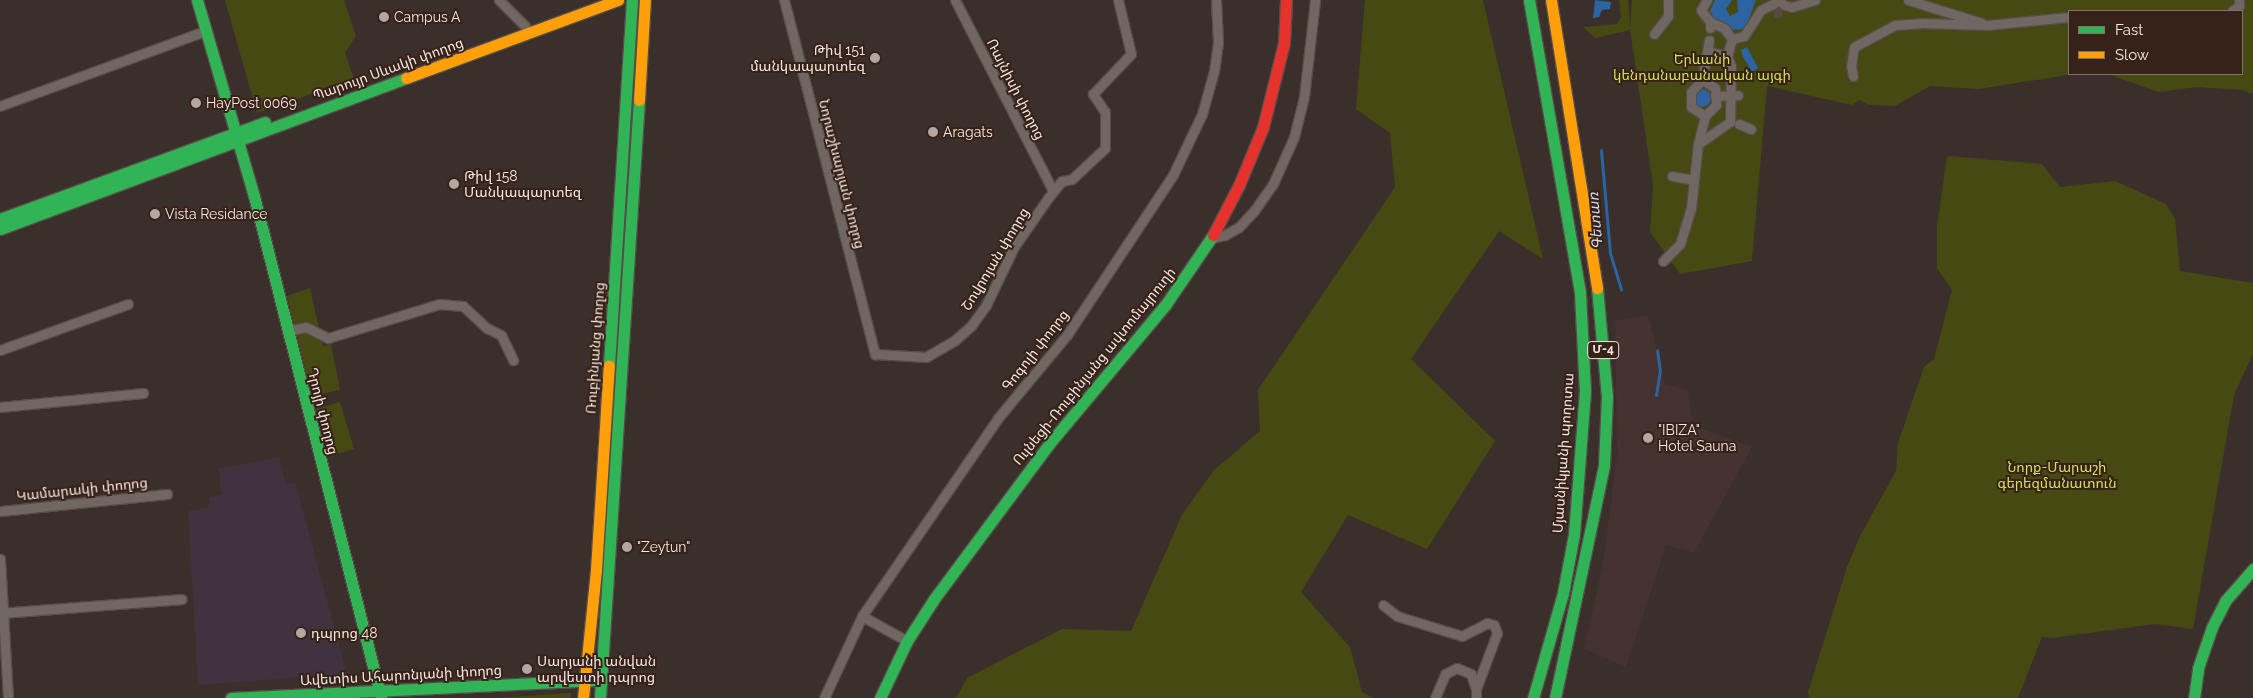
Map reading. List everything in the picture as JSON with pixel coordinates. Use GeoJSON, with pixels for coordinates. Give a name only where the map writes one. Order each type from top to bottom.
{"type":"FeatureCollection","features":[{"type":"Feature","properties":{"kind":"main road","name":"Դրոյի փողոց"},"geometry":{"type":"LineString","coordinates":[[197,0],[230,122],[237,137],[380,695]]}},
{"type":"Feature","properties":{"kind":"main road","name":"Դրոյի փողոց"},"geometry":{"type":"LineString","coordinates":[[202,0],[236,120],[237,137]]}},
{"type":"Feature","properties":{"kind":"main road","name":"Պարույր Սևակի փողոց"},"geometry":{"type":"LineString","coordinates":[[0,229],[595,0]]}},
{"type":"Feature","properties":{"kind":"main road","name":"Պարույր Սևակի փողոց"},"geometry":{"type":"LineString","coordinates":[[0,219],[237,137],[618,0]]}},
{"type":"Feature","properties":{"kind":"main road","name":"Ռուբինյանց փողոց"},"geometry":{"type":"LineString","coordinates":[[583,698],[587,680],[632,0]]}},
{"type":"Feature","properties":{"kind":"main road","name":"Ռուբինյանց փողոց"},"geometry":{"type":"LineString","coordinates":[[600,698],[603,680],[644,0]]}},
{"type":"Feature","properties":{"kind":"main road","name":"Ուլնեցի-Ռուբինյանց ավտոմայրուղի"},"geometry":{"type":"LineString","coordinates":[[880,698],[907,641],[1044,451],[1166,304],[1211,238],[1242,178],[1263,127],[1284,43],[1286,0]]}},
{"type":"Feature","properties":{"kind":"main road","name":"Մյասնիկյանի պողոտա"},"geometry":{"type":"LineString","coordinates":[[1529,0],[1580,293],[1585,391],[1574,534],[1563,593],[1533,698]]}},
{"type":"Feature","properties":{"kind":"main road","name":"Մ-4"},"geometry":{"type":"LineString","coordinates":[[1550,0],[1594,258],[1607,397],[1604,465],[1554,698]]}},
{"type":"Feature","properties":{"kind":"main road"},"geometry":{"type":"LineString","coordinates":[[2194,698],[2198,668],[2212,627],[2225,601],[2253,569]]}},
{"type":"Feature","properties":{"kind":"main road","name":"Ավետիս Ահարոնյանի փողոց"},"geometry":{"type":"LineString","coordinates":[[231,698],[380,695],[603,680]]}},
{"type":"Feature","properties":{"kind":"street"},"geometry":{"type":"LineString","coordinates":[[499,0],[525,26]]}},
{"type":"Feature","properties":{"kind":"street","name":"Նորաշխարյան փողոց"},"geometry":{"type":"LineString","coordinates":[[784,0],[875,354]]}},
{"type":"Feature","properties":{"kind":"street","name":"Ռայնիսի փողոց"},"geometry":{"type":"LineString","coordinates":[[955,0],[1053,191]]}},
{"type":"Feature","properties":{"kind":"street","name":"Շովրոյան փողոց"},"geometry":{"type":"LineString","coordinates":[[875,354],[926,358],[955,340],[986,305],[1014,247],[1053,191],[1062,181],[1072,179],[1105,148],[1105,112],[1093,94],[1131,54],[1118,0]]}},
{"type":"Feature","properties":{"kind":"street","name":"Գոգոլի փողոց"},"geometry":{"type":"LineString","coordinates":[[824,698],[862,616],[998,418],[1067,335],[1172,175],[1202,114],[1214,71],[1218,42],[1216,0]]}},
{"type":"Feature","properties":{"kind":"street"},"geometry":{"type":"LineString","coordinates":[[1211,238],[1225,236],[1239,227],[1254,211],[1273,184],[1294,138],[1304,97],[1315,0]]}},
{"type":"Feature","properties":{"kind":"street"},"geometry":{"type":"LineString","coordinates":[[1654,34],[1668,16],[1668,0]]}},
{"type":"Feature","properties":{"kind":"street"},"geometry":{"type":"LineString","coordinates":[[1707,0],[1701,10],[1710,25],[1724,28],[1732,39]]}},
{"type":"Feature","properties":{"kind":"street"},"geometry":{"type":"LineString","coordinates":[[1785,6],[1801,0]]}},
{"type":"Feature","properties":{"kind":"street"},"geometry":{"type":"LineString","coordinates":[[1732,39],[1744,36],[1761,10],[1815,0]]}},
{"type":"Feature","properties":{"kind":"street"},"geometry":{"type":"LineString","coordinates":[[1908,0],[1987,25]]}},
{"type":"Feature","properties":{"kind":"street"},"geometry":{"type":"LineString","coordinates":[[2233,10],[2239,6],[2239,0]]}},
{"type":"Feature","properties":{"kind":"street"},"geometry":{"type":"LineString","coordinates":[[1853,76],[1850,66],[1854,47],[1895,25],[1920,23],[1987,25],[2068,17]]}},
{"type":"Feature","properties":{"kind":"street"},"geometry":{"type":"LineString","coordinates":[[0,106],[205,31]]}},
{"type":"Feature","properties":{"kind":"street"},"geometry":{"type":"LineString","coordinates":[[1732,39],[1728,54],[1731,66],[1736,122]]}},
{"type":"Feature","properties":{"kind":"street"},"geometry":{"type":"LineString","coordinates":[[1705,116],[1691,107],[1691,92],[1702,80],[1709,40]]}},
{"type":"Feature","properties":{"kind":"street"},"geometry":{"type":"LineString","coordinates":[[1707,50],[1728,54]]}},
{"type":"Feature","properties":{"kind":"street"},"geometry":{"type":"LineString","coordinates":[[1663,261],[1680,244],[1691,208],[1698,144],[1705,116],[1716,105],[1715,88],[1702,80]]}},
{"type":"Feature","properties":{"kind":"street"},"geometry":{"type":"LineString","coordinates":[[1715,96],[1734,95]]}},
{"type":"Feature","properties":{"kind":"street"},"geometry":{"type":"LineString","coordinates":[[1736,122],[1751,129]]}},
{"type":"Feature","properties":{"kind":"street"},"geometry":{"type":"LineString","coordinates":[[1698,144],[1736,122]]}},
{"type":"Feature","properties":{"kind":"street"},"geometry":{"type":"LineString","coordinates":[[1672,176],[1694,180]]}},
{"type":"Feature","properties":{"kind":"street"},"geometry":{"type":"LineString","coordinates":[[0,350],[128,304]]}},
{"type":"Feature","properties":{"kind":"street"},"geometry":{"type":"LineString","coordinates":[[287,331],[306,327],[328,338],[439,304],[464,306],[487,328],[501,334],[513,360]]}},
{"type":"Feature","properties":{"kind":"street"},"geometry":{"type":"LineString","coordinates":[[0,407],[143,393]]}},
{"type":"Feature","properties":{"kind":"street","name":"Կամարակի փողոց"},"geometry":{"type":"LineString","coordinates":[[0,512],[167,494]]}},
{"type":"Feature","properties":{"kind":"street"},"geometry":{"type":"LineString","coordinates":[[0,559],[8,698]]}},
{"type":"Feature","properties":{"kind":"street"},"geometry":{"type":"LineString","coordinates":[[2,613],[181,599]]}},
{"type":"Feature","properties":{"kind":"street"},"geometry":{"type":"LineString","coordinates":[[1383,605],[1397,616],[1462,636],[1487,623],[1494,625],[1497,633],[1476,693]]}},
{"type":"Feature","properties":{"kind":"street"},"geometry":{"type":"LineString","coordinates":[[862,616],[907,641]]}},
{"type":"Feature","properties":{"kind":"street"},"geometry":{"type":"LineString","coordinates":[[1435,698],[1445,674],[1457,668],[1471,674],[1476,693]]}},
{"type":"Feature","properties":{"kind":"shaded area"},"geometry":{"type":"Polygon","coordinates":[[[1648,315],[1665,384],[1688,390],[1693,425],[1752,447],[1694,553],[1666,545],[1626,667],[1584,649],[1602,569],[1617,458],[1615,321],[1648,315]]]}},
{"type":"Feature","properties":{"kind":"shaded area"},"geometry":{"type":"Polygon","coordinates":[[[279,457],[286,485],[295,482],[347,674],[198,685],[188,511],[208,508],[209,498],[222,494],[218,469],[279,457]]]}},
{"type":"Feature","properties":{"kind":"green space"},"geometry":{"type":"Polygon","coordinates":[[[225,0],[344,0],[356,36],[345,53],[354,79],[257,113],[225,0]]]}},
{"type":"Feature","properties":{"kind":"green space"},"geometry":{"type":"Polygon","coordinates":[[[1365,0],[1483,0],[1543,259],[1499,231],[1411,359],[1495,441],[1427,549],[1348,515],[1301,592],[1350,647],[1362,692],[1374,698],[956,698],[967,678],[1062,629],[1131,631],[1182,515],[1214,470],[1260,431],[1258,390],[1395,187],[1390,133],[1356,109],[1365,0]]]}},
{"type":"Feature","properties":{"kind":"green space","name":"Երևանի կենդանաբանական այգի"},"geometry":{"type":"Polygon","coordinates":[[[1619,0],[1628,0],[1630,28],[1632,0],[2253,0],[2253,94],[2242,90],[2197,87],[2158,92],[2111,75],[2243,75],[2243,10],[2068,10],[2068,75],[1979,89],[1930,86],[1895,106],[1870,105],[1859,100],[1852,105],[1767,86],[1752,261],[1680,274],[1650,232],[1653,185],[1630,30],[1595,38],[1583,27],[1617,24],[1621,17],[1619,0]]]}},
{"type":"Feature","properties":{"kind":"green space","name":"Նորք-Մարաշի գերեզմանատուն"},"geometry":{"type":"Polygon","coordinates":[[[1947,156],[2042,164],[2060,187],[2115,181],[2166,204],[2175,219],[2180,271],[2253,283],[2253,354],[2234,395],[2193,629],[2155,624],[2052,638],[2042,637],[2018,698],[1809,698],[1808,692],[1847,567],[1860,536],[1896,471],[1898,443],[1924,367],[1934,359],[1952,290],[1937,268],[1937,227],[1947,156]]]}},
{"type":"Feature","properties":{"kind":"green space"},"geometry":{"type":"Polygon","coordinates":[[[310,288],[323,346],[331,345],[340,390],[312,396],[287,296],[310,288]]]}},
{"type":"Feature","properties":{"kind":"green space"},"geometry":{"type":"Polygon","coordinates":[[[340,402],[354,449],[330,456],[316,409],[340,402]]]}},
{"type":"Feature","properties":{"kind":"green space"},"geometry":{"type":"Polygon","coordinates":[[[571,693],[571,698],[496,698],[571,693]]]}},
{"type":"Feature","properties":{"kind":"water"},"geometry":{"type":"Polygon","coordinates":[[[1595,0],[1611,2],[1610,9],[1602,10],[1599,17],[1593,18],[1595,0]]]}},
{"type":"Feature","properties":{"kind":"water"},"geometry":{"type":"Polygon","coordinates":[[[1715,0],[1732,0],[1726,9],[1730,16],[1738,12],[1737,0],[1756,0],[1745,29],[1730,30],[1714,18],[1710,11],[1715,0]]]}},
{"type":"Feature","properties":{"kind":"water"},"geometry":{"type":"Polygon","coordinates":[[[1747,47],[1758,68],[1752,72],[1741,50],[1747,47]]]}},
{"type":"Feature","properties":{"kind":"water"},"geometry":{"type":"Polygon","coordinates":[[[1702,89],[1708,92],[1711,98],[1708,104],[1702,107],[1696,104],[1693,98],[1696,92],[1702,89]]]}},
{"type":"Feature","properties":{"kind":"waterway","name":"Գետառ"},"geometry":{"type":"LineString","coordinates":[[1601,150],[1610,253],[1621,289]]}},
{"type":"Feature","properties":{"kind":"waterway","name":"Գետառ"},"geometry":{"type":"LineString","coordinates":[[1656,395],[1660,371],[1657,350]]}},
{"type":"Feature","properties":{"kind":"tunnel"},"geometry":{"type":"LineString","coordinates":[[1774,13],[1782,12]]}},
{"type":"Feature","properties":{"kind":"traffic: fast"},"geometry":{"type":"LineString","coordinates":[[197,0],[254,196],[381,698]]}},
{"type":"Feature","properties":{"kind":"traffic: fast"},"geometry":{"type":"LineString","coordinates":[[609,365],[632,0]]}},
{"type":"Feature","properties":{"kind":"traffic: fast"},"geometry":{"type":"LineString","coordinates":[[1529,0],[1580,293],[1585,391],[1574,534],[1563,593],[1533,698]]}},
{"type":"Feature","properties":{"kind":"traffic: fast"},"geometry":{"type":"LineString","coordinates":[[0,229],[406,78]]}},
{"type":"Feature","properties":{"kind":"traffic: fast"},"geometry":{"type":"LineString","coordinates":[[600,698],[639,100]]}},
{"type":"Feature","properties":{"kind":"traffic: fast"},"geometry":{"type":"LineString","coordinates":[[0,219],[265,122]]}},
{"type":"Feature","properties":{"kind":"traffic: fast"},"geometry":{"type":"LineString","coordinates":[[880,698],[907,641],[934,599],[1049,444],[1166,304],[1213,235]]}},
{"type":"Feature","properties":{"kind":"traffic: fast"},"geometry":{"type":"LineString","coordinates":[[1555,698],[1604,465],[1607,397],[1597,288]]}},
{"type":"Feature","properties":{"kind":"traffic: fast"},"geometry":{"type":"LineString","coordinates":[[2194,698],[2198,668],[2212,627],[2225,601],[2253,569]]}},
{"type":"Feature","properties":{"kind":"traffic: fast"},"geometry":{"type":"LineString","coordinates":[[231,698],[603,680]]}},
{"type":"Feature","properties":{"kind":"traffic: slow"},"geometry":{"type":"LineString","coordinates":[[406,78],[618,0]]}},
{"type":"Feature","properties":{"kind":"traffic: slow"},"geometry":{"type":"LineString","coordinates":[[639,100],[645,0]]}},
{"type":"Feature","properties":{"kind":"traffic: slow"},"geometry":{"type":"LineString","coordinates":[[1551,0],[1597,288]]}},
{"type":"Feature","properties":{"kind":"traffic: slow"},"geometry":{"type":"LineString","coordinates":[[583,698],[596,570],[609,365]]}},
{"type":"Feature","properties":{"kind":"traffic: jam"},"geometry":{"type":"LineString","coordinates":[[1213,235],[1239,185],[1263,127],[1284,43],[1286,0]]}},
{"type":"Feature","properties":{"kind":"place","name":"Campus A"},"geometry":{"type":"Point","coordinates":[384,17]}},
{"type":"Feature","properties":{"kind":"place","name":"Թիվ 151 մանկապարտեզ"},"geometry":{"type":"Point","coordinates":[875,58]}},
{"type":"Feature","properties":{"kind":"place","name":"HayPost 0069"},"geometry":{"type":"Point","coordinates":[196,103]}},
{"type":"Feature","properties":{"kind":"place","name":"Aragats"},"geometry":{"type":"Point","coordinates":[933,132]}},
{"type":"Feature","properties":{"kind":"place","name":"Թիվ 158 Մանկապարտեզ"},"geometry":{"type":"Point","coordinates":[454,184]}},
{"type":"Feature","properties":{"kind":"place","name":"Vista Residance"},"geometry":{"type":"Point","coordinates":[155,214]}},
{"type":"Feature","properties":{"kind":"place","name":"\"IBIZA\" Hotel Sauna"},"geometry":{"type":"Point","coordinates":[1648,438]}},
{"type":"Feature","properties":{"kind":"place","name":"\"Zeytun\""},"geometry":{"type":"Point","coordinates":[627,547]}},
{"type":"Feature","properties":{"kind":"place","name":"դպրոց 48"},"geometry":{"type":"Point","coordinates":[301,633]}},
{"type":"Feature","properties":{"kind":"place","name":"Սարյանի անվան արվեստի դպրոց"},"geometry":{"type":"Point","coordinates":[527,669]}}]}
